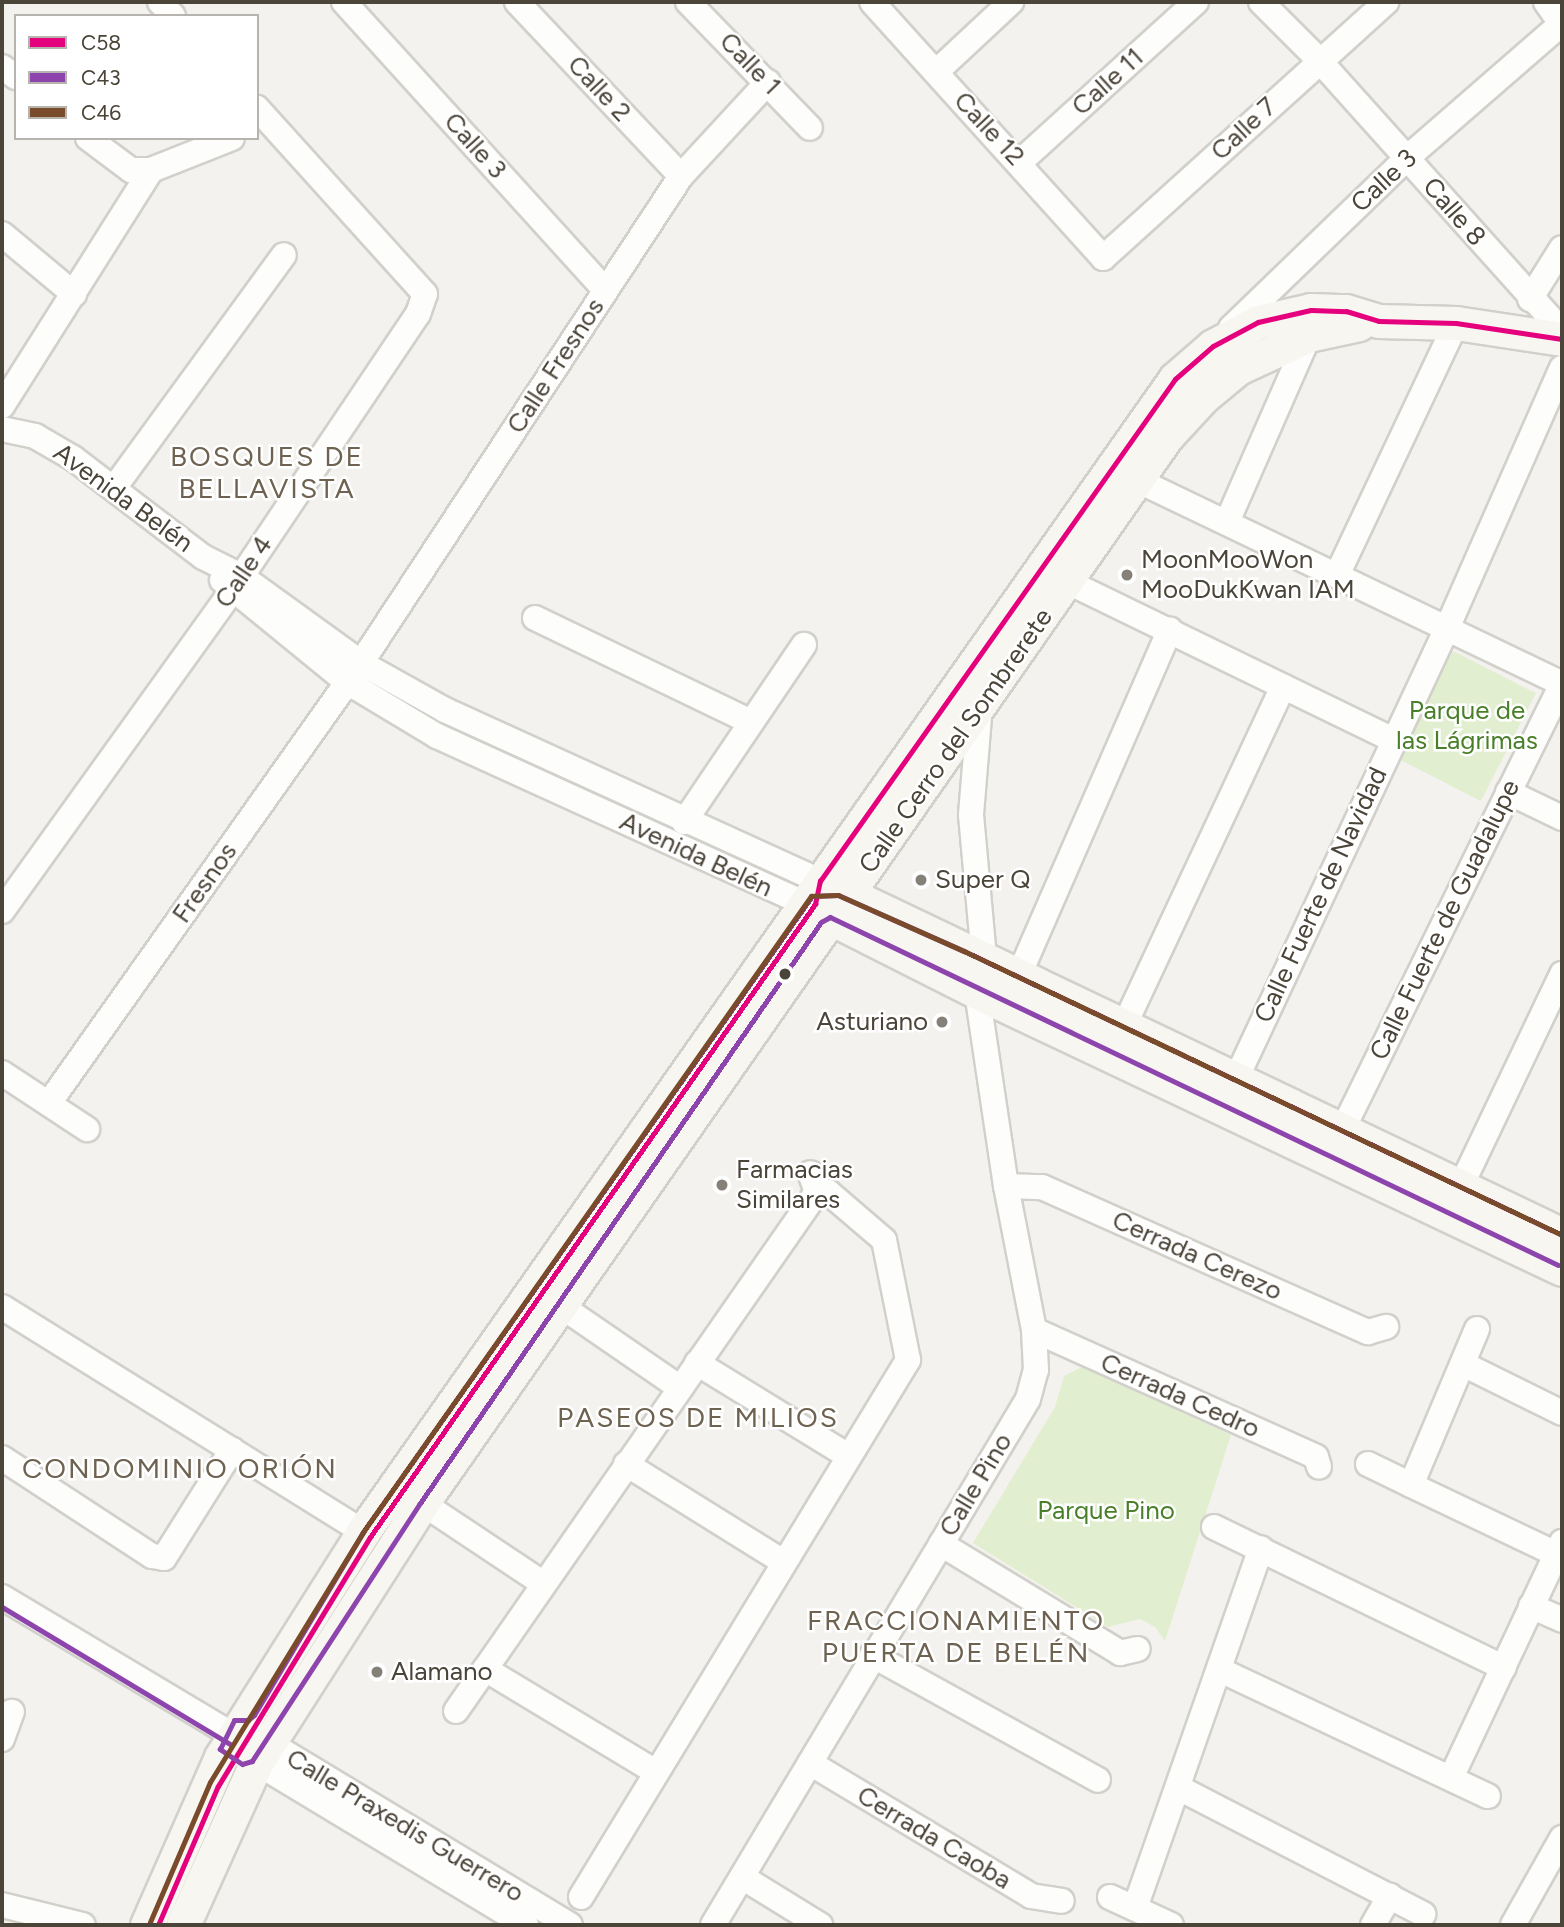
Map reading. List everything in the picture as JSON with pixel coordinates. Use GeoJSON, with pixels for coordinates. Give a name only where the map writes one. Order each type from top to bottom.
{"type":"FeatureCollection","features":[{"type":"Feature","properties":{"kind":"main road","name":"Calle Cerro del Sombrerete"},"geometry":{"type":"LineString","coordinates":[[183,1925],[262,1753],[422,1503],[558,1304],[827,899],[1115,459],[1175,379],[1213,346],[1258,322],[1311,310],[1346,311],[1379,321]]}},
{"type":"Feature","properties":{"kind":"main road","name":"Calle Cerro del Sombrerete"},"geometry":{"type":"LineString","coordinates":[[147,1925],[175,1853],[234,1736],[363,1532],[827,899],[980,702],[1167,436],[1203,397],[1238,369],[1308,335],[1379,321],[1456,323],[1562,339]]}},
{"type":"Feature","properties":{"kind":"main road","name":"Avenida Belén"},"geometry":{"type":"LineString","coordinates":[[827,899],[984,959],[1236,1079],[1336,1144],[1562,1269]]}},
{"type":"Feature","properties":{"kind":"main road","name":"Avenida Belén"},"geometry":{"type":"LineString","coordinates":[[827,899],[977,992],[1336,1144],[1461,1186],[1562,1235]]}},
{"type":"Feature","properties":{"kind":"street","name":"Calle 3"},"geometry":{"type":"LineString","coordinates":[[344,2],[605,290]]}},
{"type":"Feature","properties":{"kind":"street","name":"Calle 2"},"geometry":{"type":"LineString","coordinates":[[517,2],[681,176]]}},
{"type":"Feature","properties":{"kind":"street","name":"Calle 1"},"geometry":{"type":"LineString","coordinates":[[688,2],[810,128]]}},
{"type":"Feature","properties":{"kind":"street","name":"Calle 12"},"geometry":{"type":"LineString","coordinates":[[872,2],[1020,162],[1092,251],[1104,258]]}},
{"type":"Feature","properties":{"kind":"street"},"geometry":{"type":"LineString","coordinates":[[936,72],[1011,2]]}},
{"type":"Feature","properties":{"kind":"street","name":"Calle 11"},"geometry":{"type":"LineString","coordinates":[[1020,162],[1196,2]]}},
{"type":"Feature","properties":{"kind":"street","name":"Calle 8"},"geometry":{"type":"LineString","coordinates":[[1261,2],[1318,59],[1530,299],[1562,331]]}},
{"type":"Feature","properties":{"kind":"street","name":"Calle 7"},"geometry":{"type":"LineString","coordinates":[[1104,258],[1318,59],[1386,2]]}},
{"type":"Feature","properties":{"kind":"street"},"geometry":{"type":"LineString","coordinates":[[1546,2],[1562,24]]}},
{"type":"Feature","properties":{"kind":"street","name":"Calle 3"},"geometry":{"type":"LineString","coordinates":[[1213,346],[1407,158],[1562,24]]}},
{"type":"Feature","properties":{"kind":"street","name":"Calle Fresnos"},"geometry":{"type":"LineString","coordinates":[[354,673],[681,176],[768,82]]}},
{"type":"Feature","properties":{"kind":"street","name":"Calle 4"},"geometry":{"type":"LineString","coordinates":[[2,911],[28,871],[111,764],[236,584],[418,314],[425,294],[261,118]]}},
{"type":"Feature","properties":{"kind":"street"},"geometry":{"type":"LineString","coordinates":[[91,140],[131,170],[150,170],[227,140]]}},
{"type":"Feature","properties":{"kind":"street"},"geometry":{"type":"LineString","coordinates":[[3,399],[74,294],[150,170]]}},
{"type":"Feature","properties":{"kind":"street"},"geometry":{"type":"LineString","coordinates":[[2,234],[74,294]]}},
{"type":"Feature","properties":{"kind":"street"},"geometry":{"type":"LineString","coordinates":[[1530,299],[1562,248]]}},
{"type":"Feature","properties":{"kind":"street"},"geometry":{"type":"LineString","coordinates":[[114,488],[284,255]]}},
{"type":"Feature","properties":{"kind":"street"},"geometry":{"type":"LineString","coordinates":[[1338,573],[1456,323]]}},
{"type":"Feature","properties":{"kind":"street"},"geometry":{"type":"LineString","coordinates":[[1227,522],[1308,335]]}},
{"type":"Feature","properties":{"kind":"street","name":"Calle Fuerte de Navidad"},"geometry":{"type":"LineString","coordinates":[[1236,1079],[1448,626],[1562,368]]}},
{"type":"Feature","properties":{"kind":"street","name":"Avenida Belén"},"geometry":{"type":"LineString","coordinates":[[2,429],[35,436],[114,488],[437,736],[827,899]]}},
{"type":"Feature","properties":{"kind":"street"},"geometry":{"type":"LineString","coordinates":[[1137,480],[1338,573],[1562,684]]}},
{"type":"Feature","properties":{"kind":"street"},"geometry":{"type":"LineString","coordinates":[[1066,582],[1393,740]]}},
{"type":"Feature","properties":{"kind":"street"},"geometry":{"type":"LineString","coordinates":[[535,618],[751,722]]}},
{"type":"Feature","properties":{"kind":"street"},"geometry":{"type":"LineString","coordinates":[[1019,975],[1170,630]]}},
{"type":"Feature","properties":{"kind":"street"},"geometry":{"type":"LineString","coordinates":[[684,822],[804,645]]}},
{"type":"Feature","properties":{"kind":"street","name":"Avenida Belén"},"geometry":{"type":"LineString","coordinates":[[354,673],[445,710],[684,822],[827,899]]}},
{"type":"Feature","properties":{"kind":"street","name":"Fresnos"},"geometry":{"type":"LineString","coordinates":[[48,1103],[354,673]]}},
{"type":"Feature","properties":{"kind":"street","name":"Calle Fuerte de Guadalupe"},"geometry":{"type":"LineString","coordinates":[[1336,1144],[1562,684]]}},
{"type":"Feature","properties":{"kind":"street"},"geometry":{"type":"LineString","coordinates":[[1124,1026],[1283,686]]}},
{"type":"Feature","properties":{"kind":"street"},"geometry":{"type":"LineString","coordinates":[[980,702],[971,815],[984,959]]}},
{"type":"Feature","properties":{"kind":"street"},"geometry":{"type":"LineString","coordinates":[[1508,792],[1562,818]]}},
{"type":"Feature","properties":{"kind":"street"},"geometry":{"type":"LineString","coordinates":[[2,871],[28,871]]}},
{"type":"Feature","properties":{"kind":"street"},"geometry":{"type":"LineString","coordinates":[[1461,1186],[1562,974]]}},
{"type":"Feature","properties":{"kind":"street","name":"Calle Pino"},"geometry":{"type":"LineString","coordinates":[[713,1925],[872,1655],[1028,1399],[1036,1370],[1034,1331],[1006,1186],[977,992]]}},
{"type":"Feature","properties":{"kind":"street"},"geometry":{"type":"LineString","coordinates":[[2,1073],[87,1129]]}},
{"type":"Feature","properties":{"kind":"street"},"geometry":{"type":"LineString","coordinates":[[456,1711],[697,1363],[813,1183],[828,1192],[884,1240],[907,1348],[904,1370],[782,1561],[581,1897]]}},
{"type":"Feature","properties":{"kind":"street","name":"Cerrada Cerezo"},"geometry":{"type":"LineString","coordinates":[[1006,1186],[1042,1187],[1368,1332],[1385,1327]]}},
{"type":"Feature","properties":{"kind":"street"},"geometry":{"type":"LineString","coordinates":[[558,1304],[680,1388]]}},
{"type":"Feature","properties":{"kind":"street"},"geometry":{"type":"LineString","coordinates":[[2,1307],[363,1532]]}},
{"type":"Feature","properties":{"kind":"street"},"geometry":{"type":"LineString","coordinates":[[1411,1485],[1478,1329]]}},
{"type":"Feature","properties":{"kind":"street","name":"Cerrada Cedro"},"geometry":{"type":"LineString","coordinates":[[1034,1331],[1317,1457],[1319,1467]]}},
{"type":"Feature","properties":{"kind":"street"},"geometry":{"type":"LineString","coordinates":[[697,1363],[848,1456]]}},
{"type":"Feature","properties":{"kind":"street"},"geometry":{"type":"LineString","coordinates":[[1463,1364],[1562,1413]]}},
{"type":"Feature","properties":{"kind":"street"},"geometry":{"type":"LineString","coordinates":[[2,1458],[152,1556],[164,1558],[232,1450]]}},
{"type":"Feature","properties":{"kind":"street"},"geometry":{"type":"LineString","coordinates":[[626,1464],[782,1561]]}},
{"type":"Feature","properties":{"kind":"street"},"geometry":{"type":"LineString","coordinates":[[1368,1464],[1559,1548],[1451,1778]]}},
{"type":"Feature","properties":{"kind":"street"},"geometry":{"type":"LineString","coordinates":[[422,1503],[544,1584]]}},
{"type":"Feature","properties":{"kind":"street"},"geometry":{"type":"LineString","coordinates":[[1214,1527],[1504,1668]]}},
{"type":"Feature","properties":{"kind":"street"},"geometry":{"type":"LineString","coordinates":[[941,1544],[1120,1653],[1138,1649]]}},
{"type":"Feature","properties":{"kind":"street"},"geometry":{"type":"LineString","coordinates":[[1135,1908],[1198,1735],[1261,1548]]}},
{"type":"Feature","properties":{"kind":"street","name":"Calle Praxedis Guerrero"},"geometry":{"type":"LineString","coordinates":[[2,1597],[262,1753],[526,1925]]}},
{"type":"Feature","properties":{"kind":"street"},"geometry":{"type":"LineString","coordinates":[[1531,1605],[1562,1620]]}},
{"type":"Feature","properties":{"kind":"street"},"geometry":{"type":"LineString","coordinates":[[872,1655],[1098,1780]]}},
{"type":"Feature","properties":{"kind":"street"},"geometry":{"type":"LineString","coordinates":[[485,1669],[656,1772]]}},
{"type":"Feature","properties":{"kind":"street"},"geometry":{"type":"LineString","coordinates":[[1220,1670],[1488,1796]]}},
{"type":"Feature","properties":{"kind":"street"},"geometry":{"type":"LineString","coordinates":[[2,1739],[12,1712]]}},
{"type":"Feature","properties":{"kind":"street","name":"Calle Praxedis Guerrero"},"geometry":{"type":"LineString","coordinates":[[262,1753],[570,1925]]}},
{"type":"Feature","properties":{"kind":"street","name":"Cerrada Caoba"},"geometry":{"type":"LineString","coordinates":[[810,1763],[1031,1896],[1062,1901]]}},
{"type":"Feature","properties":{"kind":"street"},"geometry":{"type":"LineString","coordinates":[[1179,1788],[1423,1914]]}},
{"type":"Feature","properties":{"kind":"street"},"geometry":{"type":"LineString","coordinates":[[1513,1925],[1562,1838]]}},
{"type":"Feature","properties":{"kind":"street"},"geometry":{"type":"LineString","coordinates":[[742,1877],[820,1925]]}},
{"type":"Feature","properties":{"kind":"street"},"geometry":{"type":"LineString","coordinates":[[1373,1925],[1390,1896]]}},
{"type":"Feature","properties":{"kind":"street"},"geometry":{"type":"LineString","coordinates":[[1111,1897],[1171,1925]]}},
{"type":"Feature","properties":{"kind":"street"},"geometry":{"type":"LineString","coordinates":[[2,1905],[83,1925]]}},
{"type":"Feature","properties":{"kind":"green space","name":"Parque de las Lágrimas"},"geometry":{"type":"Polygon","coordinates":[[[1453,651],[1536,693],[1481,801],[1398,759],[1453,651]]]}},
{"type":"Feature","properties":{"kind":"green space","name":"Parque Pino"},"geometry":{"type":"Polygon","coordinates":[[[1082,1367],[1231,1435],[1165,1641],[1155,1627],[1140,1619],[1108,1627],[973,1543],[1055,1407],[1064,1376],[1082,1367]]]}},
{"type":"Feature","properties":{"kind":"transit line","name":"C58"},"geometry":{"type":"LineString","coordinates":[[158,1925],[218,1786],[370,1537],[815,904],[820,881],[1175,379],[1213,346],[1258,322],[1311,310],[1346,311],[1379,321],[1456,323],[1562,339]]}},
{"type":"Feature","properties":{"kind":"transit line","name":"C43"},"geometry":{"type":"LineString","coordinates":[[1558,1265],[830,917],[821,922],[420,1503],[252,1761],[242,1764],[220,1749],[234,1720],[248,1720],[254,1715],[363,1532],[812,896],[838,895],[964,951],[1562,1235]]}},
{"type":"Feature","properties":{"kind":"transit line","name":"C46"},"geometry":{"type":"LineString","coordinates":[[150,1922],[210,1782],[363,1532],[811,896],[838,895],[964,951],[1562,1235]]}},
{"type":"Feature","properties":{"kind":"transit line","name":"C43"},"geometry":{"type":"LineString","coordinates":[[2,1607],[230,1744]]}},
{"type":"Feature","properties":{"kind":"place","name":"MoonMooWon MooDukKwan IAM"},"geometry":{"type":"Point","coordinates":[1127,575]}},
{"type":"Feature","properties":{"kind":"place","name":"Super Q"},"geometry":{"type":"Point","coordinates":[921,880]}},
{"type":"Feature","properties":{"kind":"place","name":"Asturiano"},"geometry":{"type":"Point","coordinates":[942,1022]}},
{"type":"Feature","properties":{"kind":"place","name":"Farmacias Similares"},"geometry":{"type":"Point","coordinates":[722,1185]}},
{"type":"Feature","properties":{"kind":"place","name":"Alamano"},"geometry":{"type":"Point","coordinates":[377,1672]}},
{"type":"Feature","properties":{"kind":"district","name":"BOSQUES DE BELLAVISTA"},"geometry":{"type":"Point","coordinates":[267,472]}},
{"type":"Feature","properties":{"kind":"district","name":"PASEOS DE MILIOS"},"geometry":{"type":"Point","coordinates":[698,1417]}},
{"type":"Feature","properties":{"kind":"district","name":"CONDOMINIO ORIÓN"},"geometry":{"type":"Point","coordinates":[180,1468]}},
{"type":"Feature","properties":{"kind":"district","name":"FRACCIONAMIENTO PUERTA DE BELÉN"},"geometry":{"type":"Point","coordinates":[956,1636]}}]}
